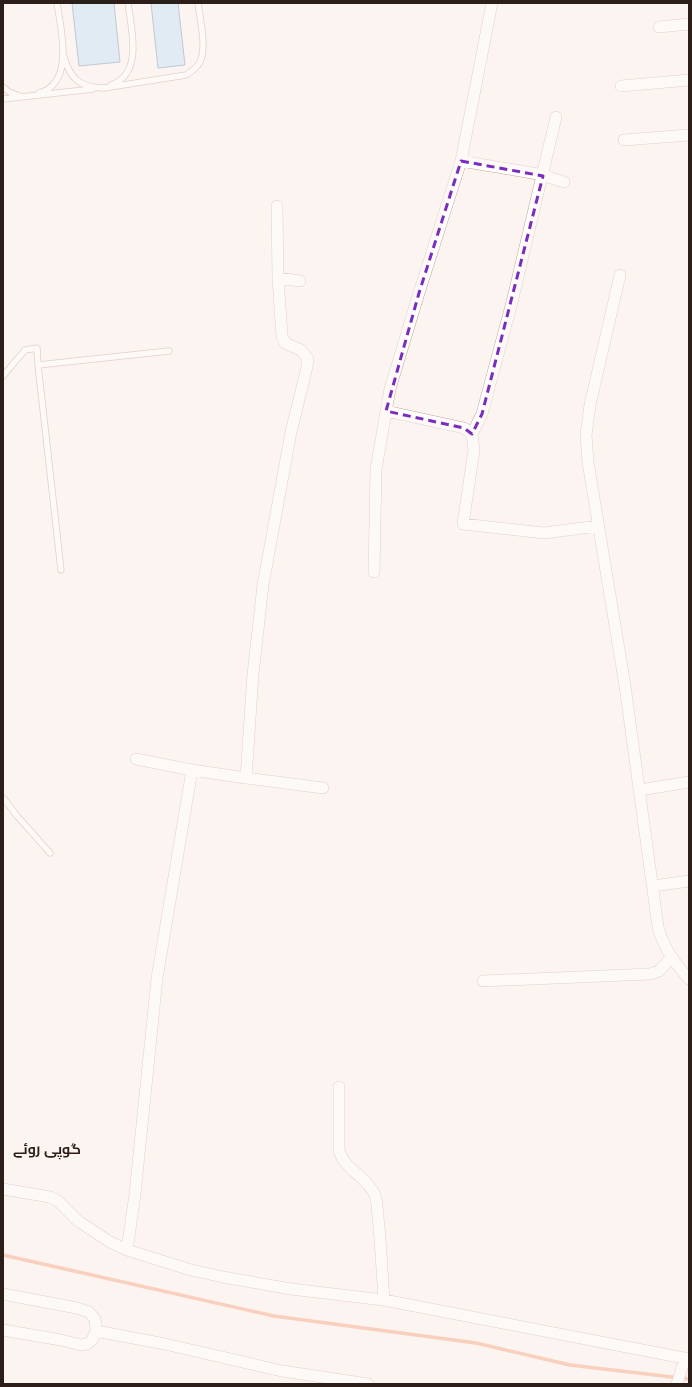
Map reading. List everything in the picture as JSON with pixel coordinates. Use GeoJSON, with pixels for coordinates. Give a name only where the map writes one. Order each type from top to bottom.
{"type":"FeatureCollection","features":[{"type":"Feature","properties":{"kind":"street"},"geometry":{"type":"LineString","coordinates":[[374,572],[376,469],[390,389],[416,300],[460,161],[492,3]]}},
{"type":"Feature","properties":{"kind":"street"},"geometry":{"type":"LineString","coordinates":[[659,27],[689,24]]}},
{"type":"Feature","properties":{"kind":"street"},"geometry":{"type":"LineString","coordinates":[[621,86],[689,80]]}},
{"type":"Feature","properties":{"kind":"street"},"geometry":{"type":"LineString","coordinates":[[556,117],[512,302],[482,414],[472,434],[474,450],[463,524],[544,533],[598,526]]}},
{"type":"Feature","properties":{"kind":"street"},"geometry":{"type":"LineString","coordinates":[[624,140],[689,135]]}},
{"type":"Feature","properties":{"kind":"street"},"geometry":{"type":"LineString","coordinates":[[460,161],[542,176],[564,182]]}},
{"type":"Feature","properties":{"kind":"street"},"geometry":{"type":"LineString","coordinates":[[246,778],[253,674],[263,586],[291,432],[308,359],[301,350],[285,343],[282,336],[278,278],[277,206]]}},
{"type":"Feature","properties":{"kind":"street"},"geometry":{"type":"LineString","coordinates":[[620,275],[590,405],[587,424],[588,462],[625,686],[658,927],[661,938],[671,958],[689,979]]}},
{"type":"Feature","properties":{"kind":"street"},"geometry":{"type":"LineString","coordinates":[[278,278],[300,281]]}},
{"type":"Feature","properties":{"kind":"street"},"geometry":{"type":"LineString","coordinates":[[386,411],[464,428],[472,434]]}},
{"type":"Feature","properties":{"kind":"street"},"geometry":{"type":"LineString","coordinates":[[136,759],[192,770],[323,788]]}},
{"type":"Feature","properties":{"kind":"street"},"geometry":{"type":"LineString","coordinates":[[127,1250],[135,1194],[157,978],[192,770]]}},
{"type":"Feature","properties":{"kind":"street"},"geometry":{"type":"LineString","coordinates":[[640,790],[689,782]]}},
{"type":"Feature","properties":{"kind":"street"},"geometry":{"type":"LineString","coordinates":[[653,886],[689,881]]}},
{"type":"Feature","properties":{"kind":"street"},"geometry":{"type":"LineString","coordinates":[[483,981],[650,974],[659,971],[671,958]]}},
{"type":"Feature","properties":{"kind":"street"},"geometry":{"type":"LineString","coordinates":[[339,1087],[339,1152],[345,1163],[365,1180],[375,1195],[380,1233],[384,1300]]}},
{"type":"Feature","properties":{"kind":"street"},"geometry":{"type":"LineString","coordinates":[[3,1189],[50,1197],[58,1201],[83,1225],[110,1242],[127,1250],[191,1270],[291,1289],[384,1300],[682,1370]]}},
{"type":"Feature","properties":{"kind":"street"},"geometry":{"type":"LineString","coordinates":[[3,1294],[77,1308],[89,1312],[95,1319],[96,1331],[92,1340],[87,1344],[81,1345],[3,1330]]}},
{"type":"Feature","properties":{"kind":"street"},"geometry":{"type":"LineString","coordinates":[[96,1331],[165,1344],[282,1371],[368,1384]]}},
{"type":"Feature","properties":{"kind":"lane"},"geometry":{"type":"LineString","coordinates":[[58,3],[64,57],[67,68],[73,77],[82,84],[93,88],[104,88],[115,84],[124,78],[130,69],[133,58],[133,47],[128,3]]}},
{"type":"Feature","properties":{"kind":"lane"},"geometry":{"type":"LineString","coordinates":[[3,99],[104,88],[186,75],[194,70],[200,63],[203,54],[198,3]]}},
{"type":"Feature","properties":{"kind":"lane"},"geometry":{"type":"LineString","coordinates":[[3,87],[9,92],[20,96],[32,96],[42,92],[58,78],[64,57]]}},
{"type":"Feature","properties":{"kind":"lane"},"geometry":{"type":"LineString","coordinates":[[3,376],[25,350],[37,348],[61,570]]}},
{"type":"Feature","properties":{"kind":"lane"},"geometry":{"type":"LineString","coordinates":[[38,365],[170,351]]}},
{"type":"Feature","properties":{"kind":"lane"},"geometry":{"type":"LineString","coordinates":[[3,798],[50,853]]}},
{"type":"Feature","properties":{"kind":"highlighted area"},"geometry":{"type":"Polygon","coordinates":[[[461,161],[543,176],[482,414],[472,434],[464,428],[386,411],[419,293],[461,161]]]}},
{"type":"Feature","properties":{"kind":"building"},"geometry":{"type":"Polygon","coordinates":[[[72,3],[114,3],[120,62],[79,66],[72,3]]]}},
{"type":"Feature","properties":{"kind":"building"},"geometry":{"type":"Polygon","coordinates":[[[151,3],[178,3],[185,65],[158,68],[151,3]]]}},
{"type":"Feature","properties":{"kind":"waterway"},"geometry":{"type":"LineString","coordinates":[[3,1255],[274,1316],[476,1343],[570,1365],[689,1379]]}},
{"type":"Feature","properties":{"kind":"district","name":"گوپی روئے"},"geometry":{"type":"Point","coordinates":[47,1149]}}]}
